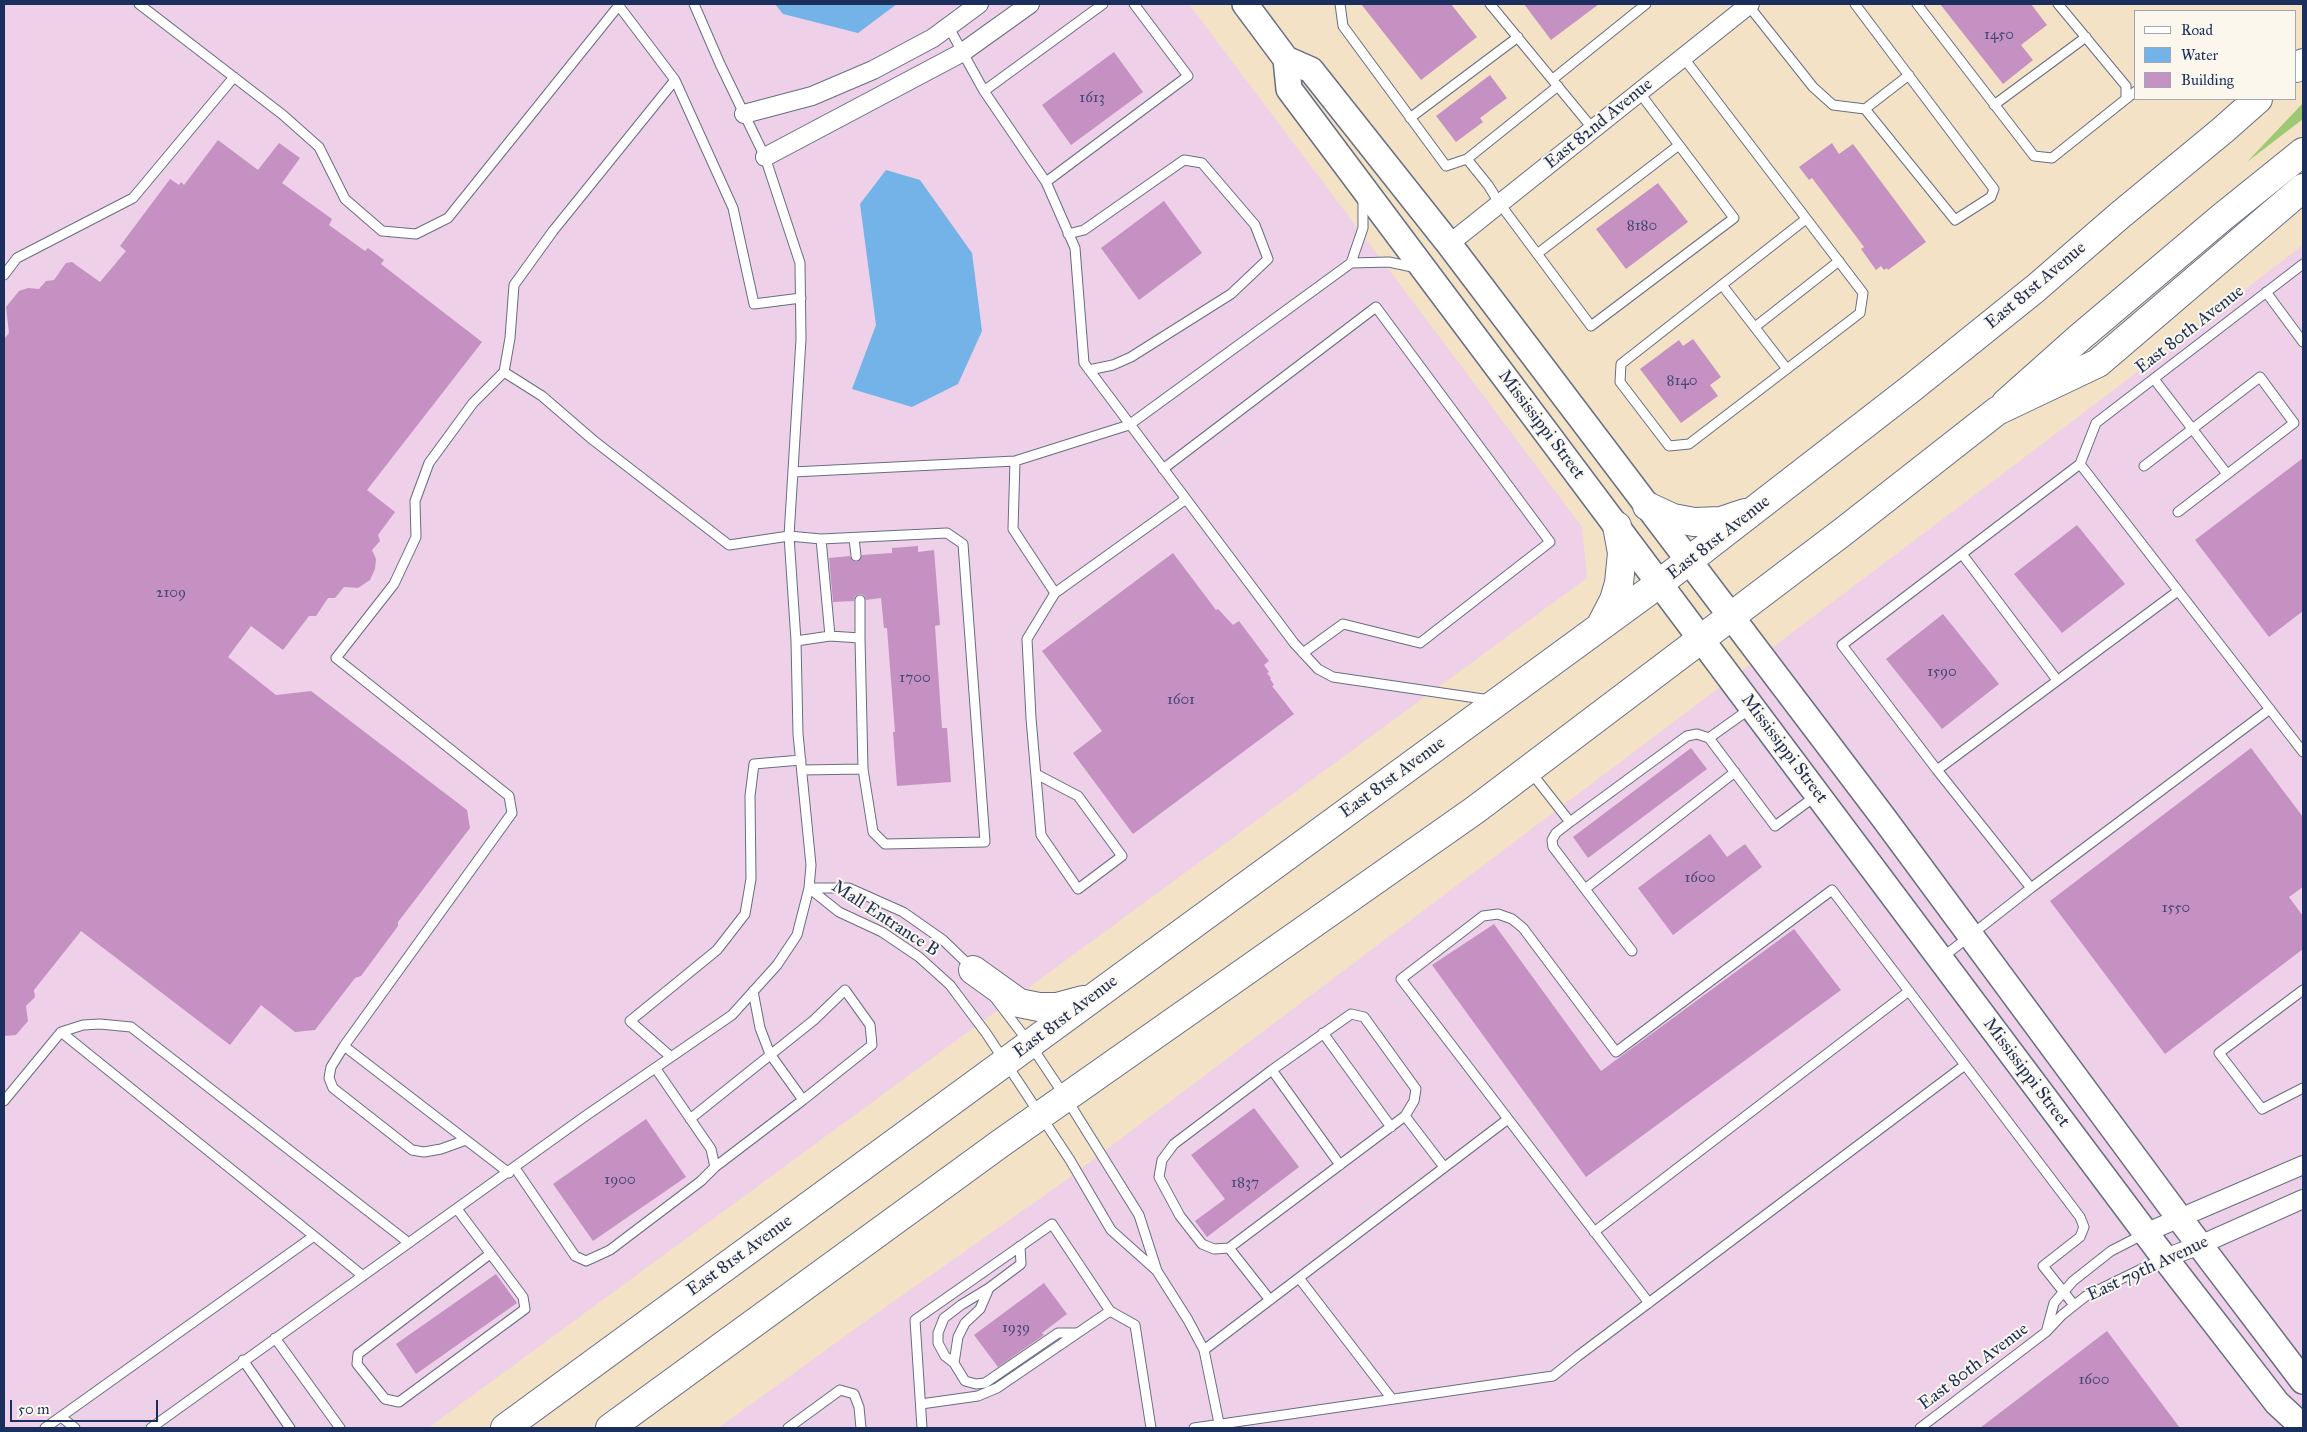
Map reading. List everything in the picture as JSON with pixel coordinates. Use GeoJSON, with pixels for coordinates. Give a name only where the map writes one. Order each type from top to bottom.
{"type":"FeatureCollection","features":[{"type":"Feature","properties":{"kind":"main road","name":"East 81st Avenue"},"geometry":{"type":"LineString","coordinates":[[506,1428],[1660,583],[1913,387],[2224,130],[2257,100]]}},
{"type":"Feature","properties":{"kind":"main road"},"geometry":{"type":"LineString","coordinates":[[610,1428],[1040,1115],[1475,810],[1702,639],[1911,480],[1997,411],[2094,325],[2303,152]]}},
{"type":"Feature","properties":{"kind":"main road"},"geometry":{"type":"LineString","coordinates":[[1997,411],[2098,363],[2303,188]]}},
{"type":"Feature","properties":{"kind":"main road"},"geometry":{"type":"LineString","coordinates":[[2263,224],[2303,197]]}},
{"type":"Feature","properties":{"kind":"main road"},"geometry":{"type":"LineString","coordinates":[[1647,506],[1673,518],[1694,522],[1721,521],[1754,511]]}},
{"type":"Feature","properties":{"kind":"main road"},"geometry":{"type":"LineString","coordinates":[[1600,626],[1614,600],[1619,583],[1622,553],[1617,526]]}},
{"type":"Feature","properties":{"kind":"main road"},"geometry":{"type":"LineString","coordinates":[[973,970],[1019,1003],[1039,1007],[1057,1007],[1092,998]]}},
{"type":"Feature","properties":{"kind":"street"},"geometry":{"type":"LineString","coordinates":[[744,114],[812,96],[864,74],[933,38],[979,4]]}},
{"type":"Feature","properties":{"kind":"street"},"geometry":{"type":"LineString","coordinates":[[765,157],[963,52],[1030,4]]}},
{"type":"Feature","properties":{"kind":"street","name":"Mississippi Street"},"geometry":{"type":"LineString","coordinates":[[1245,4],[1286,59],[1311,70],[1449,244],[1971,936],[2180,1219],[2303,1381]]}},
{"type":"Feature","properties":{"kind":"street","name":"East 82nd Avenue"},"geometry":{"type":"LineString","coordinates":[[1449,244],[1683,57],[1745,5]]}},
{"type":"Feature","properties":{"kind":"street","name":"Mississippi Street"},"geometry":{"type":"LineString","coordinates":[[1286,59],[1289,89],[2145,1233],[2277,1403],[2303,1427]]}},
{"type":"Feature","properties":{"kind":"street","name":"East 79th Avenue"},"geometry":{"type":"LineString","coordinates":[[2145,1233],[2303,1165]]}},
{"type":"Feature","properties":{"kind":"street","name":"East 79th Avenue"},"geometry":{"type":"LineString","coordinates":[[2165,1258],[2200,1245],[2303,1199]]}},
{"type":"Feature","properties":{"kind":"lane"},"geometry":{"type":"LineString","coordinates":[[139,4],[283,115],[319,147],[345,199],[382,231],[416,234],[448,218],[620,5],[675,80],[733,208],[754,304],[801,298]]}},
{"type":"Feature","properties":{"kind":"lane"},"geometry":{"type":"LineString","coordinates":[[151,1428],[243,1360],[512,1171],[584,1117],[732,1015],[777,965],[796,935],[809,888],[811,865],[800,760],[796,641],[789,536],[801,339],[800,264],[765,157],[694,4]]}},
{"type":"Feature","properties":{"kind":"lane"},"geometry":{"type":"LineString","coordinates":[[984,91],[1103,4]]}},
{"type":"Feature","properties":{"kind":"lane"},"geometry":{"type":"LineString","coordinates":[[1046,182],[1188,76],[1134,4]]}},
{"type":"Feature","properties":{"kind":"lane"},"geometry":{"type":"LineString","coordinates":[[1340,4],[1343,26],[1446,166],[1467,159],[1646,4]]}},
{"type":"Feature","properties":{"kind":"lane"},"geometry":{"type":"LineString","coordinates":[[1490,4],[1593,129]]}},
{"type":"Feature","properties":{"kind":"lane"},"geometry":{"type":"LineString","coordinates":[[1745,5],[1813,87],[1834,105],[1866,109],[1955,220],[1991,197],[1994,189],[1855,4]]}},
{"type":"Feature","properties":{"kind":"lane"},"geometry":{"type":"LineString","coordinates":[[1917,4],[2034,156],[2052,158],[2134,93]]}},
{"type":"Feature","properties":{"kind":"lane"},"geometry":{"type":"LineString","coordinates":[[2058,4],[2126,86],[2126,99]]}},
{"type":"Feature","properties":{"kind":"lane"},"geometry":{"type":"LineString","coordinates":[[948,26],[984,91],[1046,182],[1075,248],[1084,363],[1303,653],[1318,669],[1333,677],[1498,701]]}},
{"type":"Feature","properties":{"kind":"lane"},"geometry":{"type":"LineString","coordinates":[[1410,118],[1518,37]]}},
{"type":"Feature","properties":{"kind":"lane"},"geometry":{"type":"LineString","coordinates":[[1994,105],[2086,37]]}},
{"type":"Feature","properties":{"kind":"lane"},"geometry":{"type":"LineString","coordinates":[[1683,57],[1863,293],[1860,313],[1689,444],[1669,446],[1620,382],[1621,364],[1806,219]]}},
{"type":"Feature","properties":{"kind":"lane"},"geometry":{"type":"LineString","coordinates":[[1866,109],[1909,75]]}},
{"type":"Feature","properties":{"kind":"lane"},"geometry":{"type":"LineString","coordinates":[[4,275],[17,258],[132,198],[234,78]]}},
{"type":"Feature","properties":{"kind":"lane"},"geometry":{"type":"LineString","coordinates":[[466,1140],[441,1149],[424,1152],[412,1150],[333,1088],[329,1078],[331,1067],[344,1046],[512,813],[509,796],[336,658],[394,584],[402,568],[416,537],[415,501],[429,462],[473,403],[504,372],[510,338],[514,285],[553,230],[675,80]]}},
{"type":"Feature","properties":{"kind":"lane"},"geometry":{"type":"LineString","coordinates":[[1467,159],[1488,184],[1500,204],[1590,326],[1734,218],[1639,92]]}},
{"type":"Feature","properties":{"kind":"lane"},"geometry":{"type":"LineString","coordinates":[[1536,254],[1679,145]]}},
{"type":"Feature","properties":{"kind":"lane"},"geometry":{"type":"LineString","coordinates":[[1068,234],[1084,230],[1184,160],[1202,163],[1255,225],[1268,259],[1231,294],[1131,358],[1113,365],[1089,370]]}},
{"type":"Feature","properties":{"kind":"lane"},"geometry":{"type":"LineString","coordinates":[[793,472],[1014,460],[1129,425],[1350,263],[1363,228],[1363,188]]}},
{"type":"Feature","properties":{"kind":"lane"},"geometry":{"type":"LineString","coordinates":[[1755,327],[1839,261]]}},
{"type":"Feature","properties":{"kind":"lane"},"geometry":{"type":"LineString","coordinates":[[1350,263],[1389,262],[1425,270]]}},
{"type":"Feature","properties":{"kind":"lane","name":"East 80th Avenue"},"geometry":{"type":"LineString","coordinates":[[2080,464],[2096,423],[2303,264]]}},
{"type":"Feature","properties":{"kind":"lane"},"geometry":{"type":"LineString","coordinates":[[1722,285],[1787,369]]}},
{"type":"Feature","properties":{"kind":"lane"},"geometry":{"type":"LineString","coordinates":[[2266,292],[2303,340]]}},
{"type":"Feature","properties":{"kind":"lane"},"geometry":{"type":"LineString","coordinates":[[1163,469],[1376,307],[1550,542],[1420,643],[1343,624],[1303,653]]}},
{"type":"Feature","properties":{"kind":"lane"},"geometry":{"type":"LineString","coordinates":[[504,372],[542,396],[594,440],[729,545],[789,536],[821,539],[947,533],[963,544],[985,842],[885,844],[873,832],[863,770],[860,600]]}},
{"type":"Feature","properties":{"kind":"lane"},"geometry":{"type":"LineString","coordinates":[[2144,466],[2260,377],[2294,423],[2178,512]]}},
{"type":"Feature","properties":{"kind":"lane"},"geometry":{"type":"LineString","coordinates":[[2154,379],[2227,474]]}},
{"type":"Feature","properties":{"kind":"lane"},"geometry":{"type":"LineString","coordinates":[[1014,460],[1013,529],[1055,593]]}},
{"type":"Feature","properties":{"kind":"lane"},"geometry":{"type":"LineString","coordinates":[[2031,888],[1842,646],[2080,464],[2303,752]]}},
{"type":"Feature","properties":{"kind":"lane"},"geometry":{"type":"LineString","coordinates":[[1036,774],[1078,796],[1122,856],[1078,889],[1041,835],[1036,774],[1027,639],[1055,593],[1186,500]]}},
{"type":"Feature","properties":{"kind":"lane"},"geometry":{"type":"LineString","coordinates":[[854,538],[856,556]]}},
{"type":"Feature","properties":{"kind":"lane"},"geometry":{"type":"LineString","coordinates":[[821,539],[830,636]]}},
{"type":"Feature","properties":{"kind":"lane"},"geometry":{"type":"LineString","coordinates":[[1962,554],[2057,680]]}},
{"type":"Feature","properties":{"kind":"lane"},"geometry":{"type":"LineString","coordinates":[[1937,770],[2178,591]]}},
{"type":"Feature","properties":{"kind":"lane"},"geometry":{"type":"LineString","coordinates":[[796,641],[830,636],[860,638]]}},
{"type":"Feature","properties":{"kind":"lane"},"geometry":{"type":"LineString","coordinates":[[1709,738],[1753,707]]}},
{"type":"Feature","properties":{"kind":"lane"},"geometry":{"type":"LineString","coordinates":[[1941,959],[2031,888],[2270,709]]}},
{"type":"Feature","properties":{"kind":"lane"},"geometry":{"type":"LineString","coordinates":[[1632,951],[1553,847],[1552,840],[1556,833],[1687,736],[1697,734],[1709,738],[1775,826],[1818,795]]}},
{"type":"Feature","properties":{"kind":"lane"},"geometry":{"type":"LineString","coordinates":[[671,1057],[630,1021],[682,977],[718,950],[745,914],[751,879],[750,796],[754,764],[800,760]]}},
{"type":"Feature","properties":{"kind":"lane"},"geometry":{"type":"LineString","coordinates":[[1528,769],[1570,822]]}},
{"type":"Feature","properties":{"kind":"lane"},"geometry":{"type":"LineString","coordinates":[[802,770],[863,770]]}},
{"type":"Feature","properties":{"kind":"lane"},"geometry":{"type":"LineString","coordinates":[[1584,889],[1735,772]]}},
{"type":"Feature","properties":{"kind":"lane","name":"Mall Entrance B"},"geometry":{"type":"LineString","coordinates":[[809,888],[850,888],[903,912],[943,940],[973,970],[1030,1044],[1139,1215],[1157,1272]]}},
{"type":"Feature","properties":{"kind":"lane","name":"Mall Entrance B"},"geometry":{"type":"LineString","coordinates":[[809,888],[839,912],[882,932],[920,958],[950,985],[1005,1062],[1070,1160],[1111,1230],[1157,1272],[1188,1320],[1204,1350],[1220,1427]]}},
{"type":"Feature","properties":{"kind":"lane"},"geometry":{"type":"LineString","coordinates":[[1649,1303],[1401,979],[1483,916],[1498,914],[1512,919],[1523,928],[1616,1052],[1832,890],[2080,1217],[2084,1226],[2080,1237],[2043,1266],[2074,1305]]}},
{"type":"Feature","properties":{"kind":"lane"},"geometry":{"type":"LineString","coordinates":[[344,1046],[466,1140],[512,1171],[575,1256],[586,1261],[610,1250],[701,1181],[715,1167],[872,1045],[870,1025],[845,990],[814,1020],[690,1119]]}},
{"type":"Feature","properties":{"kind":"lane"},"geometry":{"type":"LineString","coordinates":[[2303,990],[2219,1053],[2262,1109],[2303,1088]]}},
{"type":"Feature","properties":{"kind":"lane"},"geometry":{"type":"LineString","coordinates":[[754,991],[760,1028],[770,1054],[803,1100]]}},
{"type":"Feature","properties":{"kind":"lane"},"geometry":{"type":"LineString","coordinates":[[1594,1232],[1909,991]]}},
{"type":"Feature","properties":{"kind":"lane"},"geometry":{"type":"LineString","coordinates":[[1351,1014],[1364,1017],[1416,1089],[1414,1102],[1405,1116],[1229,1248],[1214,1249],[1202,1244],[1180,1216],[1159,1177],[1162,1160],[1174,1144],[1323,1033],[1351,1014]]}},
{"type":"Feature","properties":{"kind":"lane"},"geometry":{"type":"LineString","coordinates":[[4,1101],[61,1032],[83,1025],[100,1024],[131,1027],[409,1244]]}},
{"type":"Feature","properties":{"kind":"lane"},"geometry":{"type":"LineString","coordinates":[[61,1032],[363,1276]]}},
{"type":"Feature","properties":{"kind":"lane"},"geometry":{"type":"LineString","coordinates":[[1323,1033],[1391,1127]]}},
{"type":"Feature","properties":{"kind":"lane"},"geometry":{"type":"LineString","coordinates":[[1194,1428],[1220,1427],[1392,1399],[1553,1376],[1965,1065]]}},
{"type":"Feature","properties":{"kind":"lane"},"geometry":{"type":"LineString","coordinates":[[656,1068],[710,1150],[715,1167]]}},
{"type":"Feature","properties":{"kind":"lane"},"geometry":{"type":"LineString","coordinates":[[1272,1070],[1340,1165]]}},
{"type":"Feature","properties":{"kind":"lane"},"geometry":{"type":"LineString","coordinates":[[1405,1116],[1444,1167]]}},
{"type":"Feature","properties":{"kind":"lane"},"geometry":{"type":"LineString","coordinates":[[1204,1350],[1508,1119]]}},
{"type":"Feature","properties":{"kind":"lane"},"geometry":{"type":"LineString","coordinates":[[457,1209],[523,1297],[524,1309],[399,1402],[385,1400],[357,1364],[358,1354],[490,1254]]}},
{"type":"Feature","properties":{"kind":"lane"},"geometry":{"type":"LineString","coordinates":[[922,1428],[915,1320],[1052,1224],[1110,1311],[1135,1326],[1151,1428]]}},
{"type":"Feature","properties":{"kind":"lane","name":"East 79th Avenue"},"geometry":{"type":"LineString","coordinates":[[2046,1332],[2054,1303],[2088,1268],[2103,1257],[2145,1233]]}},
{"type":"Feature","properties":{"kind":"lane"},"geometry":{"type":"LineString","coordinates":[[45,1428],[314,1236]]}},
{"type":"Feature","properties":{"kind":"lane"},"geometry":{"type":"LineString","coordinates":[[1020,1246],[1021,1264],[989,1288],[960,1304],[944,1318],[938,1333],[938,1343],[945,1356],[954,1363],[964,1380],[976,1384],[985,1384],[1058,1333],[1076,1333]]}},
{"type":"Feature","properties":{"kind":"lane"},"geometry":{"type":"LineString","coordinates":[[1229,1248],[1270,1300]]}},
{"type":"Feature","properties":{"kind":"lane","name":"East 79th Avenue"},"geometry":{"type":"LineString","coordinates":[[2046,1332],[2074,1305],[2107,1285],[2165,1258]]}},
{"type":"Feature","properties":{"kind":"lane"},"geometry":{"type":"LineString","coordinates":[[1299,1278],[1392,1399]]}},
{"type":"Feature","properties":{"kind":"lane"},"geometry":{"type":"LineString","coordinates":[[954,1363],[958,1337],[965,1323],[980,1309],[989,1288]]}},
{"type":"Feature","properties":{"kind":"lane"},"geometry":{"type":"LineString","coordinates":[[921,1404],[978,1396],[997,1388],[1110,1311]]}},
{"type":"Feature","properties":{"kind":"lane","name":"East 80th Avenue"},"geometry":{"type":"LineString","coordinates":[[1920,1428],[2046,1332]]}},
{"type":"Feature","properties":{"kind":"lane"},"geometry":{"type":"LineString","coordinates":[[276,1338],[340,1428]]}},
{"type":"Feature","properties":{"kind":"lane"},"geometry":{"type":"LineString","coordinates":[[243,1360],[290,1428]]}},
{"type":"Feature","properties":{"kind":"lane"},"geometry":{"type":"LineString","coordinates":[[788,1428],[840,1390],[854,1394],[859,1407],[861,1428]]}},
{"type":"Feature","properties":{"kind":"lane"},"geometry":{"type":"LineString","coordinates":[[61,1417],[75,1428]]}},
{"type":"Feature","properties":{"kind":"shaded area"},"geometry":{"type":"Polygon","coordinates":[[[4,4],[1189,4],[1582,527],[1587,578],[428,1428],[4,1428],[4,4]]]}},
{"type":"Feature","properties":{"kind":"shaded area"},"geometry":{"type":"Polygon","coordinates":[[[2303,245],[2303,1428],[718,1428],[1062,1183],[2086,411],[2303,245]]]}},
{"type":"Feature","properties":{"kind":"green space"},"geometry":{"type":"Polygon","coordinates":[[[2303,103],[2303,119],[2247,162],[2303,103]]]}},
{"type":"Feature","properties":{"kind":"water"},"geometry":{"type":"Polygon","coordinates":[[[775,4],[897,4],[858,33],[783,14],[775,4]]]}},
{"type":"Feature","properties":{"kind":"water"},"geometry":{"type":"Polygon","coordinates":[[[886,170],[920,180],[972,253],[982,331],[958,384],[912,407],[852,389],[876,325],[860,204],[886,170]]]}},
{"type":"Feature","properties":{"kind":"building"},"geometry":{"type":"Polygon","coordinates":[[[1361,4],[1451,4],[1477,37],[1421,80],[1361,4]]]}},
{"type":"Feature","properties":{"kind":"building"},"geometry":{"type":"Polygon","coordinates":[[[1524,4],[1599,4],[1551,40],[1524,4]]]}},
{"type":"Feature","properties":{"kind":"building"},"geometry":{"type":"Polygon","coordinates":[[[1940,4],[2031,4],[2047,25],[2021,45],[2033,60],[2003,84],[1940,4]]]}},
{"type":"Feature","properties":{"kind":"building"},"geometry":{"type":"Polygon","coordinates":[[[1114,52],[1143,92],[1071,145],[1042,105],[1114,52]]]}},
{"type":"Feature","properties":{"kind":"building"},"geometry":{"type":"Polygon","coordinates":[[[1490,75],[1507,98],[1480,118],[1483,122],[1456,142],[1436,116],[1490,75]]]}},
{"type":"Feature","properties":{"kind":"building"},"geometry":{"type":"Polygon","coordinates":[[[218,140],[258,170],[279,143],[300,158],[282,183],[332,219],[329,225],[365,251],[368,248],[384,260],[381,264],[482,342],[367,490],[395,512],[378,535],[380,541],[372,550],[376,559],[375,569],[370,580],[358,588],[344,587],[335,598],[328,598],[316,616],[309,616],[283,650],[251,626],[228,657],[276,695],[311,691],[467,810],[470,828],[398,922],[398,926],[361,976],[355,978],[315,1030],[295,1032],[261,1005],[230,1045],[81,931],[34,990],[35,997],[26,1006],[28,1021],[16,1035],[4,1036],[4,339],[9,333],[6,307],[19,291],[28,288],[39,289],[46,281],[54,280],[66,263],[72,262],[100,282],[126,251],[120,246],[170,179],[179,185],[181,182],[184,185],[218,140]]]}},
{"type":"Feature","properties":{"kind":"building"},"geometry":{"type":"Polygon","coordinates":[[[1832,143],[1839,154],[1853,144],[1926,242],[1888,270],[1887,268],[1884,270],[1881,266],[1876,270],[1861,249],[1864,247],[1812,178],[1809,180],[1799,167],[1832,143]]]}},
{"type":"Feature","properties":{"kind":"building"},"geometry":{"type":"Polygon","coordinates":[[[1658,183],[1688,222],[1626,269],[1596,229],[1658,183]]]}},
{"type":"Feature","properties":{"kind":"building"},"geometry":{"type":"Polygon","coordinates":[[[1164,201],[1202,253],[1139,300],[1101,248],[1164,201]]]}},
{"type":"Feature","properties":{"kind":"building"},"geometry":{"type":"Polygon","coordinates":[[[1693,339],[1721,377],[1710,385],[1718,396],[1681,423],[1640,369],[1679,340],[1683,346],[1693,339]]]}},
{"type":"Feature","properties":{"kind":"building"},"geometry":{"type":"Polygon","coordinates":[[[2303,458],[2303,611],[2269,637],[2195,540],[2303,458]]]}},
{"type":"Feature","properties":{"kind":"building"},"geometry":{"type":"Polygon","coordinates":[[[2077,525],[2125,584],[2062,633],[2014,574],[2077,525]]]}},
{"type":"Feature","properties":{"kind":"building"},"geometry":{"type":"Polygon","coordinates":[[[918,546],[918,552],[934,550],[940,625],[935,626],[942,728],[947,728],[951,782],[897,786],[887,628],[884,628],[881,598],[866,600],[864,595],[860,594],[855,596],[854,601],[833,602],[829,558],[850,556],[853,561],[857,562],[862,555],[892,553],[892,548],[918,546]]]}},
{"type":"Feature","properties":{"kind":"building"},"geometry":{"type":"Polygon","coordinates":[[[1173,553],[1216,610],[1218,609],[1233,625],[1239,621],[1269,661],[1264,665],[1274,685],[1272,686],[1294,714],[1133,834],[1073,753],[1102,731],[1042,651],[1173,553]]]}},
{"type":"Feature","properties":{"kind":"building"},"geometry":{"type":"Polygon","coordinates":[[[1943,614],[1999,684],[1942,729],[1886,659],[1943,614]]]}},
{"type":"Feature","properties":{"kind":"building"},"geometry":{"type":"Polygon","coordinates":[[[1691,748],[1707,769],[1588,858],[1573,837],[1691,748]]]}},
{"type":"Feature","properties":{"kind":"building"},"geometry":{"type":"Polygon","coordinates":[[[2251,748],[2303,817],[2303,887],[2289,897],[2303,916],[2303,949],[2165,1054],[2050,901],[2251,748]]]}},
{"type":"Feature","properties":{"kind":"building"},"geometry":{"type":"Polygon","coordinates":[[[1710,834],[1727,857],[1745,844],[1762,867],[1673,935],[1638,888],[1710,834]]]}},
{"type":"Feature","properties":{"kind":"building"},"geometry":{"type":"Polygon","coordinates":[[[1494,924],[1601,1071],[1794,929],[1841,990],[1586,1177],[1432,965],[1494,924]]]}},
{"type":"Feature","properties":{"kind":"building"},"geometry":{"type":"Polygon","coordinates":[[[1254,1108],[1299,1167],[1207,1237],[1195,1221],[1225,1199],[1191,1155],[1254,1108]]]}},
{"type":"Feature","properties":{"kind":"building"},"geometry":{"type":"Polygon","coordinates":[[[646,1119],[686,1177],[593,1241],[553,1184],[646,1119]]]}},
{"type":"Feature","properties":{"kind":"building"},"geometry":{"type":"Polygon","coordinates":[[[496,1274],[517,1303],[416,1374],[396,1344],[496,1274]]]}},
{"type":"Feature","properties":{"kind":"building"},"geometry":{"type":"Polygon","coordinates":[[[1044,1283],[1067,1314],[1042,1333],[1044,1335],[998,1367],[974,1335],[1044,1283]]]}},
{"type":"Feature","properties":{"kind":"building"},"geometry":{"type":"Polygon","coordinates":[[[2107,1331],[2180,1428],[1980,1428],[2107,1331]]]}}]}
